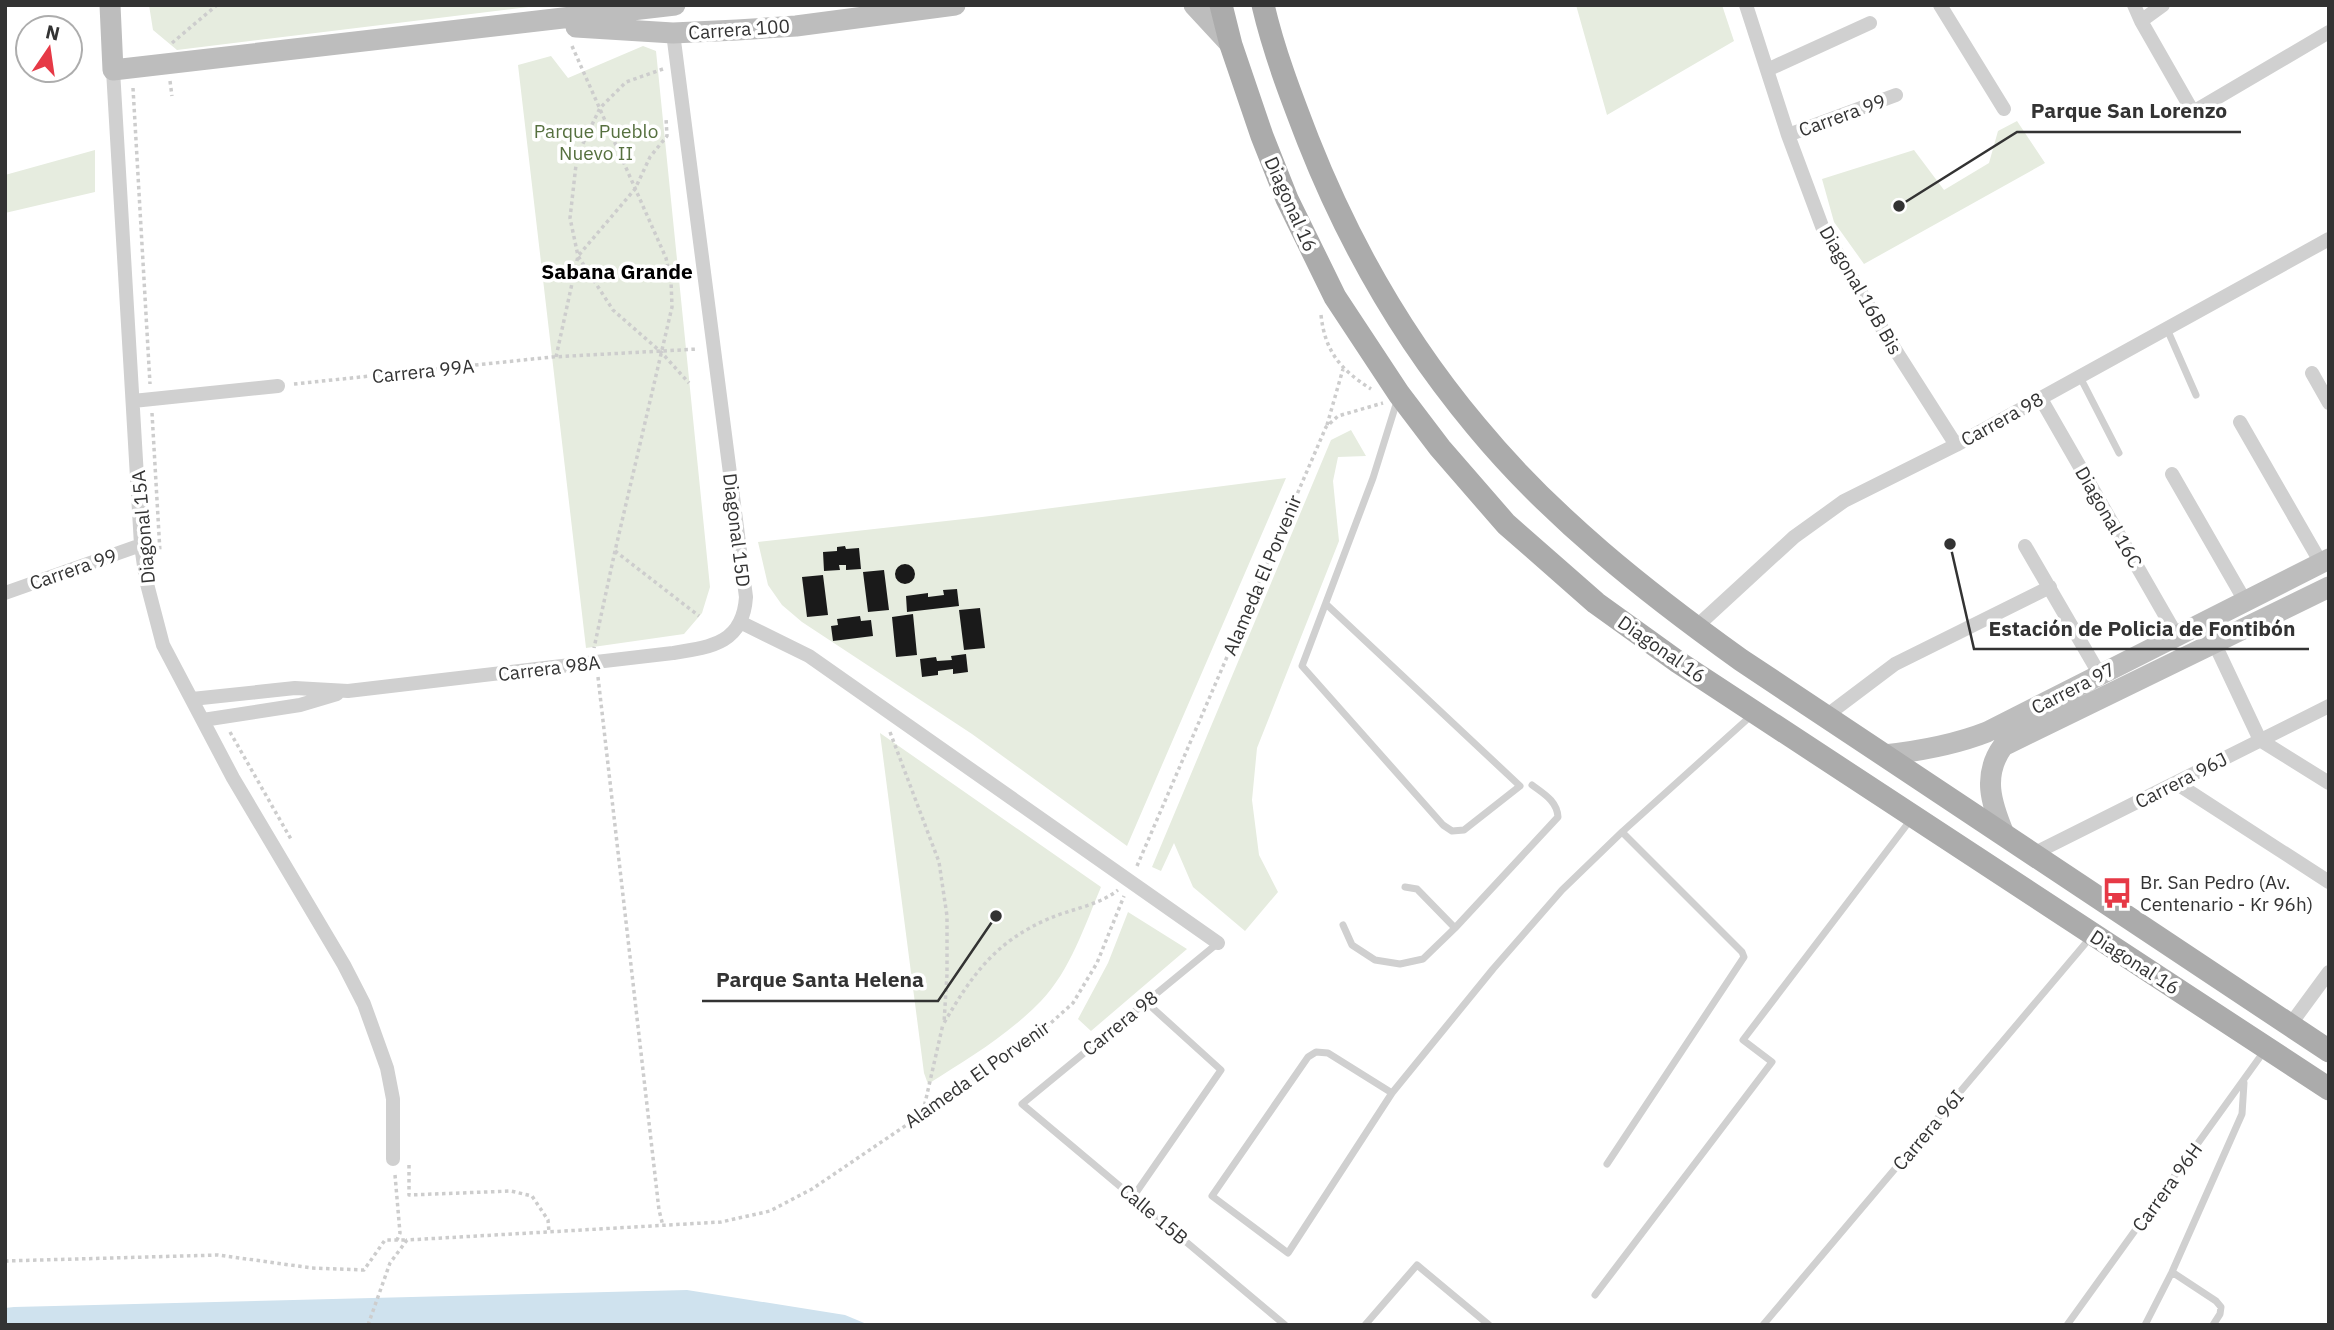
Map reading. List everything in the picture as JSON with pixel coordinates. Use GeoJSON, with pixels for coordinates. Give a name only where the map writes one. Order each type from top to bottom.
{"type":"FeatureCollection","features":[{"type":"Feature","properties":{"kind":"main road","name":"Diagonal 16"},"geometry":{"type":"LineString","coordinates":[[1221,5],[1231,45],[1267,149],[1313,254],[1392,398],[1481,497],[1536,552],[1596,603],[1638,634],[2329,1089]]}},
{"type":"Feature","properties":{"kind":"main road","name":"Diagonal 16"},"geometry":{"type":"LineString","coordinates":[[1263,5],[1287,87],[1336,208],[1395,316],[1476,427],[1544,499],[1614,562],[1696,627],[2329,1051]]}},
{"type":"Feature","properties":{"kind":"street","name":"Diagonal 15A"},"geometry":{"type":"LineString","coordinates":[[110,5],[141,545],[148,592],[163,645],[202,720],[364,1004],[387,1068],[391,1088],[393,1159]]}},
{"type":"Feature","properties":{"kind":"street","name":"Carrera 100"},"geometry":{"type":"LineString","coordinates":[[113,71],[675,5]]}},
{"type":"Feature","properties":{"kind":"street","name":"Carrera 100"},"geometry":{"type":"LineString","coordinates":[[521,23],[673,33],[796,26],[955,5]]}},
{"type":"Feature","properties":{"kind":"street"},"geometry":{"type":"LineString","coordinates":[[1194,5],[1231,45]]}},
{"type":"Feature","properties":{"kind":"street","name":"Diagonal 16B Bis"},"geometry":{"type":"LineString","coordinates":[[1746,5],[1788,135],[1823,229],[1889,340],[1956,444]]}},
{"type":"Feature","properties":{"kind":"street"},"geometry":{"type":"LineString","coordinates":[[1940,5],[2004,108]]}},
{"type":"Feature","properties":{"kind":"street"},"geometry":{"type":"LineString","coordinates":[[2134,5],[2193,112],[2329,32]]}},
{"type":"Feature","properties":{"kind":"street"},"geometry":{"type":"LineString","coordinates":[[2141,20],[2163,5]]}},
{"type":"Feature","properties":{"kind":"street"},"geometry":{"type":"LineString","coordinates":[[1767,70],[1870,23]]}},
{"type":"Feature","properties":{"kind":"street","name":"Diagonal 15D"},"geometry":{"type":"LineString","coordinates":[[673,33],[746,597],[742,623]]}},
{"type":"Feature","properties":{"kind":"street","name":"Carrera 99"},"geometry":{"type":"LineString","coordinates":[[1788,135],[1896,95]]}},
{"type":"Feature","properties":{"kind":"street","name":"Carrera 98"},"geometry":{"type":"LineString","coordinates":[[1696,627],[1794,537],[1844,501],[2041,399],[2329,239]]}},
{"type":"Feature","properties":{"kind":"street"},"geometry":{"type":"LineString","coordinates":[[2312,373],[2329,403]]}},
{"type":"Feature","properties":{"kind":"street"},"geometry":{"type":"LineString","coordinates":[[133,401],[278,386]]}},
{"type":"Feature","properties":{"kind":"street","name":"Diagonal 16C"},"geometry":{"type":"LineString","coordinates":[[2041,399],[2177,636]]}},
{"type":"Feature","properties":{"kind":"street"},"geometry":{"type":"LineString","coordinates":[[2241,422],[2325,561]]}},
{"type":"Feature","properties":{"kind":"street"},"geometry":{"type":"LineString","coordinates":[[2172,474],[2245,601]]}},
{"type":"Feature","properties":{"kind":"street","name":"Carrera 99"},"geometry":{"type":"LineString","coordinates":[[5,593],[141,545]]}},
{"type":"Feature","properties":{"kind":"street"},"geometry":{"type":"LineString","coordinates":[[2025,546],[2100,675]]}},
{"type":"Feature","properties":{"kind":"street","name":"Carrera 97"},"geometry":{"type":"LineString","coordinates":[[1884,755],[1919,751],[1987,732],[2325,561]]}},
{"type":"Feature","properties":{"kind":"street"},"geometry":{"type":"LineString","coordinates":[[1826,716],[1895,664],[2050,587]]}},
{"type":"Feature","properties":{"kind":"street","name":"Carrera 97"},"geometry":{"type":"LineString","coordinates":[[2004,834],[1990,794],[1989,781],[1993,765],[2003,746],[2329,587]]}},
{"type":"Feature","properties":{"kind":"street"},"geometry":{"type":"LineString","coordinates":[[2204,622],[2260,740],[2329,783]]}},
{"type":"Feature","properties":{"kind":"street"},"geometry":{"type":"LineString","coordinates":[[742,623],[809,656],[1218,943]]}},
{"type":"Feature","properties":{"kind":"street","name":"Carrera 98A"},"geometry":{"type":"LineString","coordinates":[[202,720],[300,705],[348,691],[705,648],[730,636],[742,623]]}},
{"type":"Feature","properties":{"kind":"street","name":"Carrera 98A"},"geometry":{"type":"LineString","coordinates":[[192,699],[295,688],[348,691]]}},
{"type":"Feature","properties":{"kind":"street","name":"Carrera 96J"},"geometry":{"type":"LineString","coordinates":[[2034,854],[2329,706]]}},
{"type":"Feature","properties":{"kind":"street"},"geometry":{"type":"LineString","coordinates":[[2176,783],[2329,882]]}},
{"type":"Feature","properties":{"kind":"street"},"geometry":{"type":"LineString","coordinates":[[2290,1025],[2329,972]]}},
{"type":"Feature","properties":{"kind":"lane"},"geometry":{"type":"LineString","coordinates":[[2167,329],[2196,396]]}},
{"type":"Feature","properties":{"kind":"lane"},"geometry":{"type":"LineString","coordinates":[[2080,377],[2119,453]]}},
{"type":"Feature","properties":{"kind":"lane"},"geometry":{"type":"LineString","coordinates":[[1326,604],[1520,786],[1464,830],[1452,831],[1443,825],[1302,666],[1373,478],[1392,398]]}},
{"type":"Feature","properties":{"kind":"lane"},"geometry":{"type":"LineString","coordinates":[[1392,1093],[1328,1053],[1316,1052],[1308,1057],[1212,1196],[1288,1253],[1392,1093],[1528,929],[1562,890],[1622,832],[1755,712]]}},
{"type":"Feature","properties":{"kind":"lane"},"geometry":{"type":"LineString","coordinates":[[1343,925],[1352,945],[1375,960],[1400,964],[1423,959],[1558,817],[1558,808],[1532,785]]}},
{"type":"Feature","properties":{"kind":"lane"},"geometry":{"type":"LineString","coordinates":[[1595,1295],[1772,1062],[1743,1040],[1913,815]]}},
{"type":"Feature","properties":{"kind":"lane"},"geometry":{"type":"LineString","coordinates":[[1607,1164],[1744,957],[1622,832]]}},
{"type":"Feature","properties":{"kind":"lane"},"geometry":{"type":"LineString","coordinates":[[1405,887],[1417,889],[1455,928]]}},
{"type":"Feature","properties":{"kind":"lane","name":"Carrera 96I"},"geometry":{"type":"LineString","coordinates":[[1763,1325],[2093,935]]}},
{"type":"Feature","properties":{"kind":"lane","name":"Carrera 98"},"geometry":{"type":"LineString","coordinates":[[1022,1104],[1218,943]]}},
{"type":"Feature","properties":{"kind":"lane"},"geometry":{"type":"LineString","coordinates":[[1133,1197],[1221,1070],[1146,1002]]}},
{"type":"Feature","properties":{"kind":"lane","name":"Carrera 96H"},"geometry":{"type":"LineString","coordinates":[[2067,1325],[2267,1048]]}},
{"type":"Feature","properties":{"kind":"lane"},"geometry":{"type":"LineString","coordinates":[[2145,1325],[2172,1272],[2242,1114],[2244,1082]]}},
{"type":"Feature","properties":{"kind":"lane","name":"Calle 15B"},"geometry":{"type":"LineString","coordinates":[[1022,1104],[1285,1325]]}},
{"type":"Feature","properties":{"kind":"lane"},"geometry":{"type":"LineString","coordinates":[[1365,1325],[1418,1265],[1489,1325]]}},
{"type":"Feature","properties":{"kind":"lane"},"geometry":{"type":"LineString","coordinates":[[2172,1272],[2221,1307],[2213,1325]]}},
{"type":"Feature","properties":{"kind":"path"},"geometry":{"type":"LineString","coordinates":[[572,46],[666,258],[671,281],[672,307],[594,647],[663,1226]]}},
{"type":"Feature","properties":{"kind":"path"},"geometry":{"type":"LineString","coordinates":[[664,82],[663,69],[647,73],[626,82],[600,108],[577,156],[570,218],[578,256],[613,310],[661,352],[689,383]]}},
{"type":"Feature","properties":{"kind":"path"},"geometry":{"type":"LineString","coordinates":[[556,357],[578,256],[635,188],[650,157],[667,136],[666,109]]}},
{"type":"Feature","properties":{"kind":"path","name":"Carrera 99A"},"geometry":{"type":"LineString","coordinates":[[278,386],[556,357],[714,348]]}},
{"type":"Feature","properties":{"kind":"path","name":"Alameda El Porvenir"},"geometry":{"type":"LineString","coordinates":[[397,1240],[721,1222],[769,1211],[812,1189],[1032,1040],[1073,1003],[1097,962],[1326,427],[1343,369]]}},
{"type":"Feature","properties":{"kind":"path"},"geometry":{"type":"LineString","coordinates":[[1326,427],[1338,416],[1392,398]]}},
{"type":"Feature","properties":{"kind":"path"},"geometry":{"type":"LineString","coordinates":[[615,551],[699,616]]}},
{"type":"Feature","properties":{"kind":"path"},"geometry":{"type":"LineString","coordinates":[[882,707],[939,862],[947,916],[944,1023],[922,1114]]}},
{"type":"Feature","properties":{"kind":"path"},"geometry":{"type":"LineString","coordinates":[[944,1023],[970,980],[1009,939],[1047,919],[1113,894],[1130,881]]}},
{"type":"Feature","properties":{"kind":"path"},"geometry":{"type":"LineString","coordinates":[[5,1261],[218,1255],[312,1268],[364,1270],[385,1240],[397,1240],[400,1233],[393,1159]]}},
{"type":"Feature","properties":{"kind":"path"},"geometry":{"type":"LineString","coordinates":[[368,1325],[390,1263],[407,1240]]}},
{"type":"Feature","properties":{"kind":"green space"},"geometry":{"type":"Polygon","coordinates":[[[149,5],[545,5],[177,50],[153,30],[149,5]]]}},
{"type":"Feature","properties":{"kind":"green space"},"geometry":{"type":"Polygon","coordinates":[[[1576,5],[1722,5],[1734,41],[1607,115],[1576,5]]]}},
{"type":"Feature","properties":{"kind":"green space","name":"Parque Pueblo Nuevo II"},"geometry":{"type":"Polygon","coordinates":[[[643,46],[656,51],[710,587],[702,613],[684,634],[586,648],[518,65],[551,56],[568,78],[643,46]]]}},
{"type":"Feature","properties":{"kind":"green space"},"geometry":{"type":"Polygon","coordinates":[[[2017,121],[2045,163],[1864,264],[1834,222],[1822,179],[1914,150],[1944,190],[1989,163],[1998,131],[2017,121]]]}},
{"type":"Feature","properties":{"kind":"green space"},"geometry":{"type":"Polygon","coordinates":[[[95,150],[95,192],[5,213],[5,175],[95,150]]]}},
{"type":"Feature","properties":{"kind":"green space"},"geometry":{"type":"Polygon","coordinates":[[[1351,430],[1366,456],[1338,457],[1333,481],[1339,541],[1257,748],[1252,800],[1259,855],[1278,892],[1245,931],[1193,887],[1174,843],[1161,871],[1152,867],[1331,440],[1351,430]]]}},
{"type":"Feature","properties":{"kind":"green space"},"geometry":{"type":"Polygon","coordinates":[[[1286,478],[1127,846],[972,734],[802,622],[782,605],[768,585],[758,542],[982,517],[1286,478]]]}},
{"type":"Feature","properties":{"kind":"green space"},"geometry":{"type":"Polygon","coordinates":[[[880,733],[1101,887],[1069,962],[1041,1001],[1001,1036],[928,1084],[924,1073],[880,733]]]}},
{"type":"Feature","properties":{"kind":"green space"},"geometry":{"type":"Polygon","coordinates":[[[1128,912],[1187,949],[1091,1031],[1078,1019],[1108,963],[1128,912]]]}},
{"type":"Feature","properties":{"kind":"water"},"geometry":{"type":"Polygon","coordinates":[[[687,1290],[845,1315],[869,1325],[5,1325],[5,1308],[14,1307],[687,1290]]]}},
{"type":"Feature","properties":{"kind":"building"},"geometry":{"type":"Polygon","coordinates":[[[845,546],[846,549],[859,548],[861,569],[846,570],[846,565],[839,565],[840,570],[824,571],[823,552],[837,551],[837,547],[845,546]]]}},
{"type":"Feature","properties":{"kind":"building"},"geometry":{"type":"Polygon","coordinates":[[[905,564],[912,567],[915,574],[912,581],[905,584],[898,581],[895,574],[898,567],[905,564]]]}},
{"type":"Feature","properties":{"kind":"building"},"geometry":{"type":"Polygon","coordinates":[[[884,570],[889,610],[868,612],[863,572],[884,570]]]}},
{"type":"Feature","properties":{"kind":"building"},"geometry":{"type":"Polygon","coordinates":[[[823,575],[828,615],[807,617],[802,577],[823,575]]]}},
{"type":"Feature","properties":{"kind":"building"},"geometry":{"type":"Polygon","coordinates":[[[957,589],[959,606],[907,612],[906,596],[928,593],[928,597],[944,595],[943,590],[957,589]]]}},
{"type":"Feature","properties":{"kind":"building"},"geometry":{"type":"Polygon","coordinates":[[[980,608],[985,648],[964,650],[959,610],[980,608]]]}},
{"type":"Feature","properties":{"kind":"building"},"geometry":{"type":"Polygon","coordinates":[[[913,614],[917,655],[896,657],[892,617],[913,614]]]}},
{"type":"Feature","properties":{"kind":"building"},"geometry":{"type":"Polygon","coordinates":[[[860,616],[861,621],[871,620],[873,636],[833,641],[831,626],[838,625],[837,619],[860,616]]]}},
{"type":"Feature","properties":{"kind":"building"},"geometry":{"type":"Polygon","coordinates":[[[966,654],[968,672],[953,674],[953,669],[922,677],[920,659],[936,657],[937,661],[952,660],[951,656],[966,654]]]}},
{"type":"Feature","properties":{"kind":"place","name":"Parque San Lorenzo"},"geometry":{"type":"Point","coordinates":[1899,206]}},
{"type":"Feature","properties":{"kind":"place","name":"Estación de Policia de Fontibón"},"geometry":{"type":"Point","coordinates":[1950,544]}},
{"type":"Feature","properties":{"kind":"place","name":"Br. San Pedro (Av. Centenario - Kr 96h)"},"geometry":{"type":"Point","coordinates":[2117,893]}},
{"type":"Feature","properties":{"kind":"place","name":"Parque Santa Helena"},"geometry":{"type":"Point","coordinates":[996,916]}},
{"type":"Feature","properties":{"kind":"district","name":"Sabana Grande"},"geometry":{"type":"Point","coordinates":[617,271]}}]}
